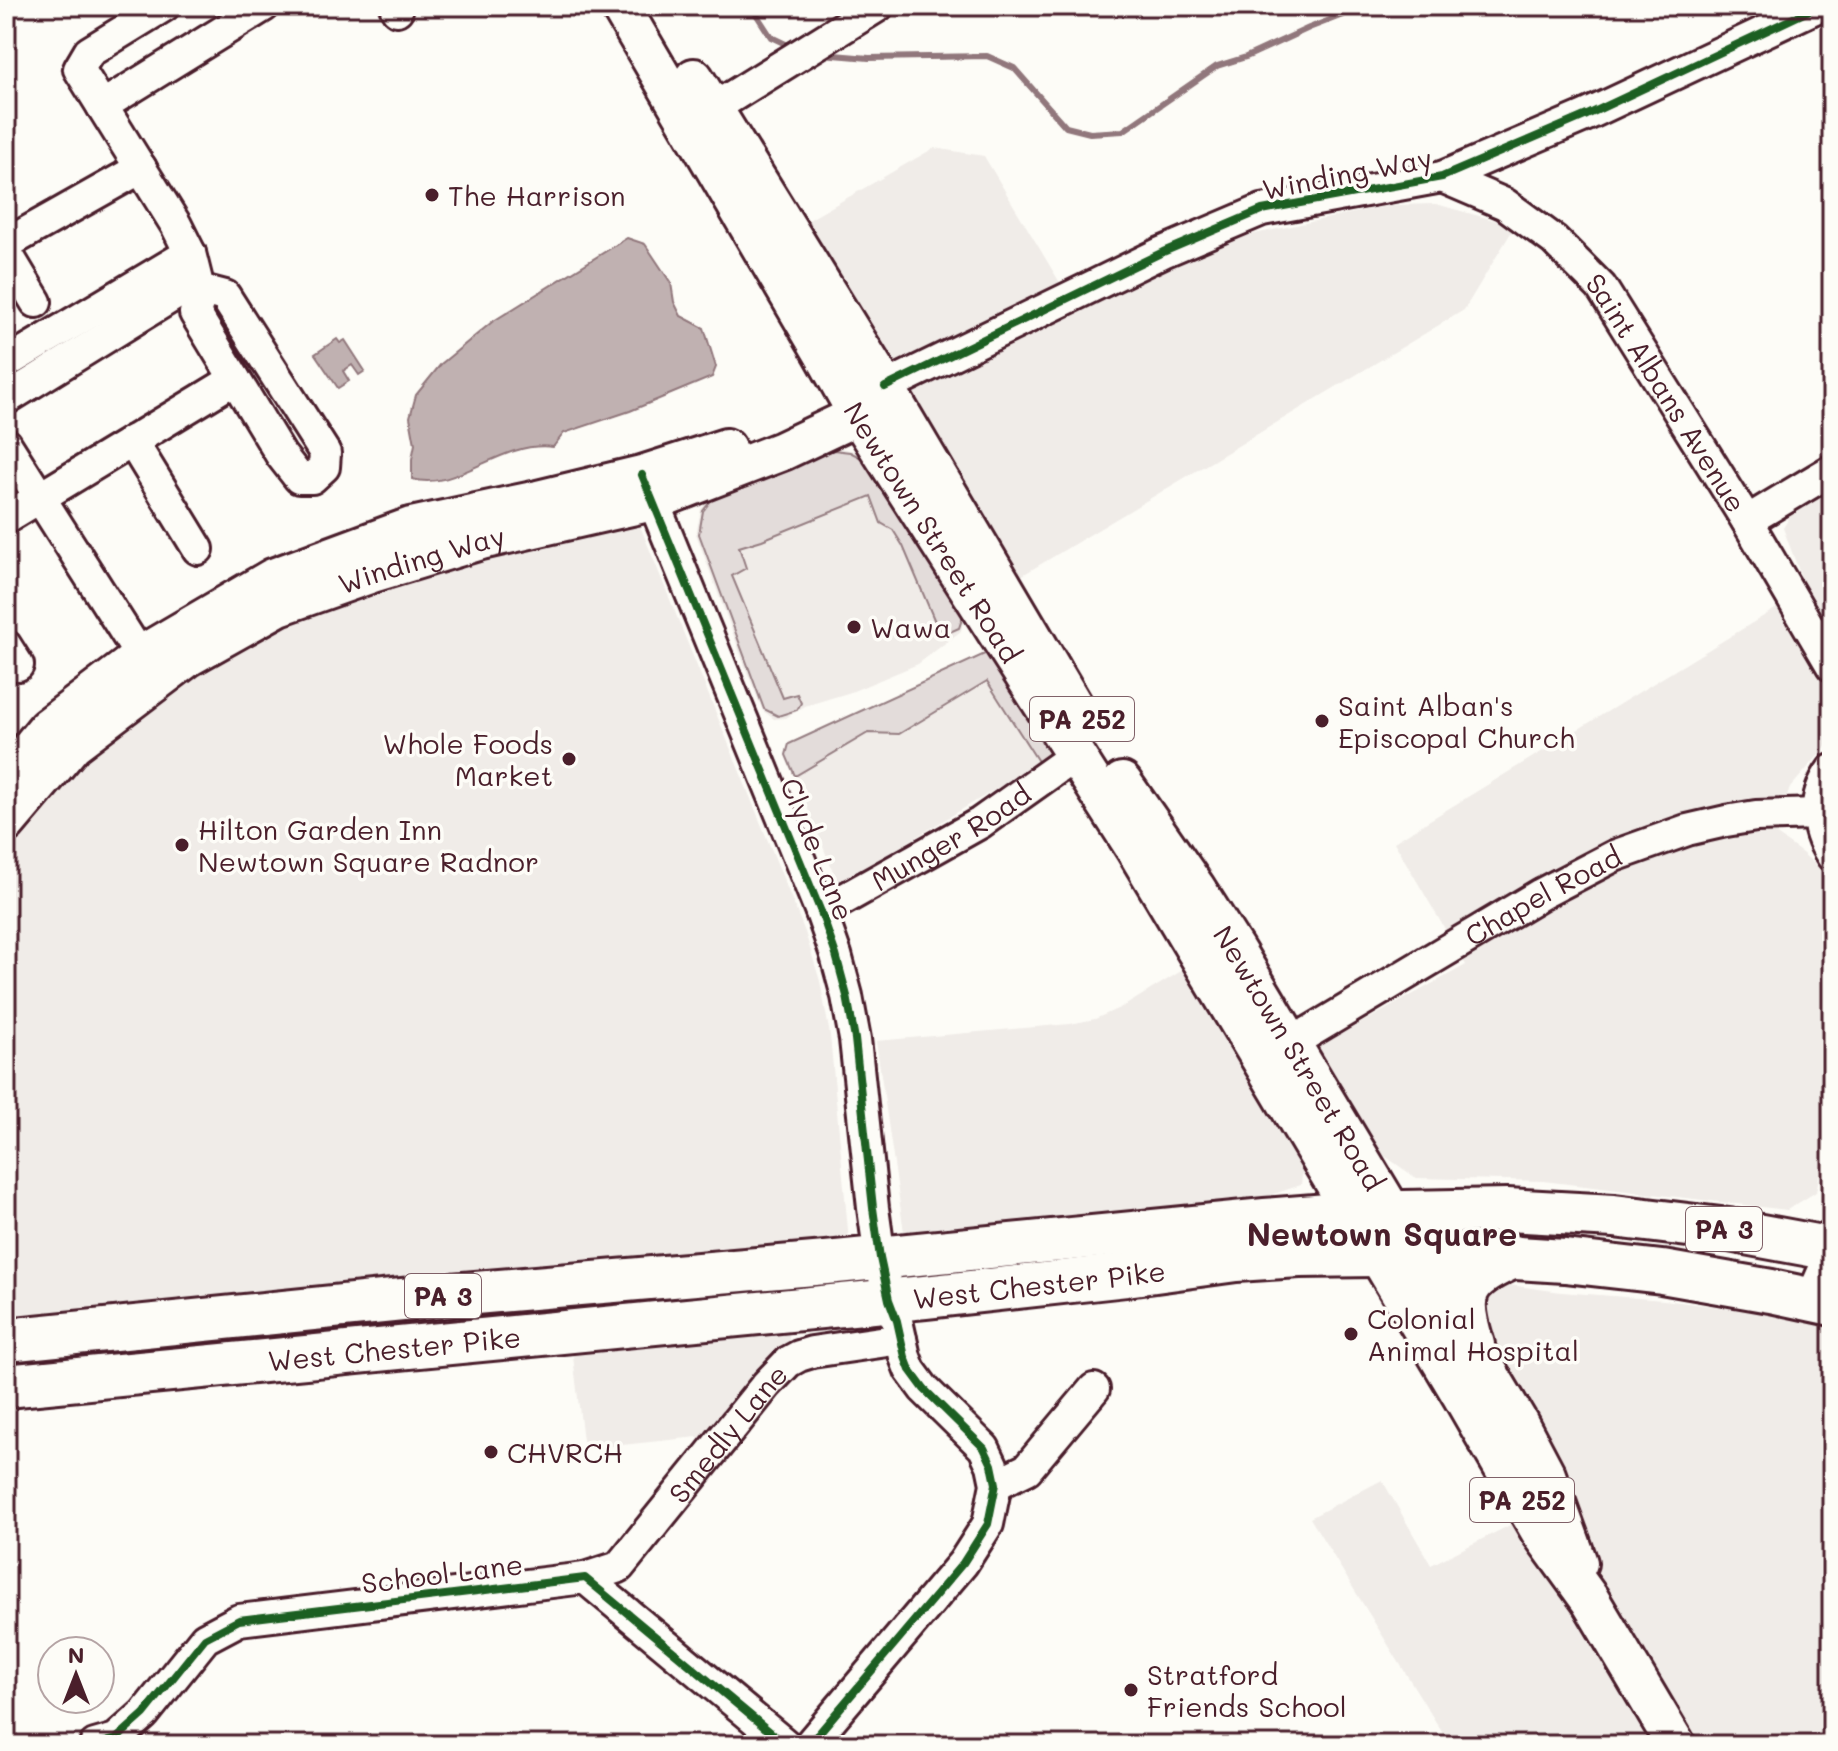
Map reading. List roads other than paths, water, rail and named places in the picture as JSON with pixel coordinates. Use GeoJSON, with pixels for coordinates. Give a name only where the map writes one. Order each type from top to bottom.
{"type":"FeatureCollection","features":[{"type":"Feature","properties":{"kind":"highway","name":"West Chester Pike"},"geometry":{"type":"LineString","coordinates":[[6,1340],[452,1295],[1373,1212],[1507,1210],[1633,1217],[1729,1230],[1832,1250]]}},
{"type":"Feature","properties":{"kind":"highway","name":"West Chester Pike"},"geometry":{"type":"LineString","coordinates":[[6,1386],[895,1319],[1126,1275],[1236,1260],[1299,1256],[1418,1254],[1514,1257],[1662,1272],[1822,1302]]}},
{"type":"Feature","properties":{"kind":"highway"},"geometry":{"type":"LineString","coordinates":[[1473,1345],[1464,1307],[1469,1289],[1486,1270],[1514,1257]]}},
{"type":"Feature","properties":{"kind":"main road","name":"Newtown Street Road"},"geometry":{"type":"LineString","coordinates":[[620,6],[701,116],[885,387],[1096,743],[1195,887],[1291,1043],[1373,1212],[1377,1254],[1540,1531],[1590,1600]]}},
{"type":"Feature","properties":{"kind":"main road","name":"Newtown Street Road"},"geometry":{"type":"LineString","coordinates":[[650,6],[701,116],[853,405],[1136,850],[1373,1212],[1418,1254],[1473,1345],[1546,1475],[1590,1600]]}},
{"type":"Feature","properties":{"kind":"main road","name":"Winding Way"},"geometry":{"type":"LineString","coordinates":[[6,823],[73,744],[188,657],[279,606],[372,573],[648,488],[756,437],[853,405],[885,387]]}},
{"type":"Feature","properties":{"kind":"main road","name":"Winding Way"},"geometry":{"type":"LineString","coordinates":[[6,778],[47,728],[150,650],[273,578],[411,527],[538,500],[648,488]]}},
{"type":"Feature","properties":{"kind":"main road","name":"PA 252"},"geometry":{"type":"LineString","coordinates":[[1590,1600],[1676,1745]]}},
{"type":"Feature","properties":{"kind":"street"},"geometry":{"type":"LineString","coordinates":[[164,6],[89,52],[79,69],[176,225],[193,267]]}},
{"type":"Feature","properties":{"kind":"street"},"geometry":{"type":"LineString","coordinates":[[102,106],[264,6]]}},
{"type":"Feature","properties":{"kind":"street"},"geometry":{"type":"LineString","coordinates":[[701,116],[878,6]]}},
{"type":"Feature","properties":{"kind":"street","name":"Winding Way"},"geometry":{"type":"LineString","coordinates":[[885,387],[1163,252],[1262,210],[1442,177],[1587,115],[1819,6]]}},
{"type":"Feature","properties":{"kind":"street"},"geometry":{"type":"LineString","coordinates":[[6,244],[141,168]]}},
{"type":"Feature","properties":{"kind":"street","name":"Saint Albans Avenue"},"geometry":{"type":"LineString","coordinates":[[1442,177],[1505,204],[1554,240],[1601,287],[1747,521],[1832,666]]}},
{"type":"Feature","properties":{"kind":"street"},"geometry":{"type":"LineString","coordinates":[[6,252],[36,302]]}},
{"type":"Feature","properties":{"kind":"street"},"geometry":{"type":"LineString","coordinates":[[6,363],[193,267]]}},
{"type":"Feature","properties":{"kind":"street"},"geometry":{"type":"LineString","coordinates":[[6,399],[193,267]]}},
{"type":"Feature","properties":{"kind":"street"},"geometry":{"type":"LineString","coordinates":[[202,290],[225,296],[325,453],[324,467],[312,478],[299,478],[281,455],[235,379],[195,313],[202,290]]}},
{"type":"Feature","properties":{"kind":"street"},"geometry":{"type":"LineString","coordinates":[[6,518],[235,379]]}},
{"type":"Feature","properties":{"kind":"street"},"geometry":{"type":"LineString","coordinates":[[132,441],[198,549]]}},
{"type":"Feature","properties":{"kind":"street"},"geometry":{"type":"LineString","coordinates":[[6,444],[141,657]]}},
{"type":"Feature","properties":{"kind":"street"},"geometry":{"type":"LineString","coordinates":[[1747,521],[1832,470]]}},
{"type":"Feature","properties":{"kind":"street","name":"Clyde Lane"},"geometry":{"type":"LineString","coordinates":[[648,488],[836,955],[855,1039],[880,1258],[910,1370],[924,1389],[984,1448],[996,1484]]}},
{"type":"Feature","properties":{"kind":"street","name":"Munger Road"},"geometry":{"type":"LineString","coordinates":[[821,912],[980,823],[1076,755]]}},
{"type":"Feature","properties":{"kind":"street"},"geometry":{"type":"LineString","coordinates":[[1832,770],[1819,795],[1817,814],[1820,832],[1832,856]]}},
{"type":"Feature","properties":{"kind":"street","name":"Chapel Road"},"geometry":{"type":"LineString","coordinates":[[1291,1043],[1541,894],[1614,856],[1687,830],[1726,821],[1756,816],[1817,814]]}},
{"type":"Feature","properties":{"kind":"street"},"geometry":{"type":"LineString","coordinates":[[1822,1302],[1832,1250]]}},
{"type":"Feature","properties":{"kind":"street","name":"Smedly Lane"},"geometry":{"type":"LineString","coordinates":[[585,1578],[619,1567],[788,1362],[895,1319]]}},
{"type":"Feature","properties":{"kind":"street"},"geometry":{"type":"LineString","coordinates":[[809,1745],[963,1563],[988,1524],[996,1484],[1027,1469],[1094,1389]]}},
{"type":"Feature","properties":{"kind":"street"},"geometry":{"type":"LineString","coordinates":[[585,1578],[786,1745]]}},
{"type":"Feature","properties":{"kind":"street","name":"School Lane"},"geometry":{"type":"LineString","coordinates":[[95,1745],[116,1739],[144,1714],[205,1638],[239,1620],[585,1578]]}},
{"type":"Feature","properties":{"kind":"waterway"},"geometry":{"type":"LineString","coordinates":[[751,6],[771,37],[792,47]]}},
{"type":"Feature","properties":{"kind":"waterway"},"geometry":{"type":"LineString","coordinates":[[822,54],[869,58],[987,56],[1014,68],[1066,127],[1090,133],[1123,131],[1217,66],[1246,57],[1366,6]]}},
{"type":"Feature","properties":{"kind":"place","name":"The Harrison"},"geometry":{"type":"Point","coordinates":[432,195]}},
{"type":"Feature","properties":{"kind":"place","name":"Wawa"},"geometry":{"type":"Point","coordinates":[854,627]}},
{"type":"Feature","properties":{"kind":"place","name":"Saint Alban's Episcopal Church"},"geometry":{"type":"Point","coordinates":[1322,721]}},
{"type":"Feature","properties":{"kind":"place","name":"Whole Foods Market"},"geometry":{"type":"Point","coordinates":[569,759]}},
{"type":"Feature","properties":{"kind":"place","name":"Hilton Garden Inn Newtown Square Radnor"},"geometry":{"type":"Point","coordinates":[182,845]}},
{"type":"Feature","properties":{"kind":"place","name":"Colonial Animal Hospital"},"geometry":{"type":"Point","coordinates":[1351,1334]}},
{"type":"Feature","properties":{"kind":"place","name":"CHVRCH"},"geometry":{"type":"Point","coordinates":[491,1452]}},
{"type":"Feature","properties":{"kind":"place","name":"Stratford Friends School"},"geometry":{"type":"Point","coordinates":[1131,1690]}},
{"type":"Feature","properties":{"kind":"district","name":"Newtown Square"},"geometry":{"type":"Point","coordinates":[1382,1233]}}]}
